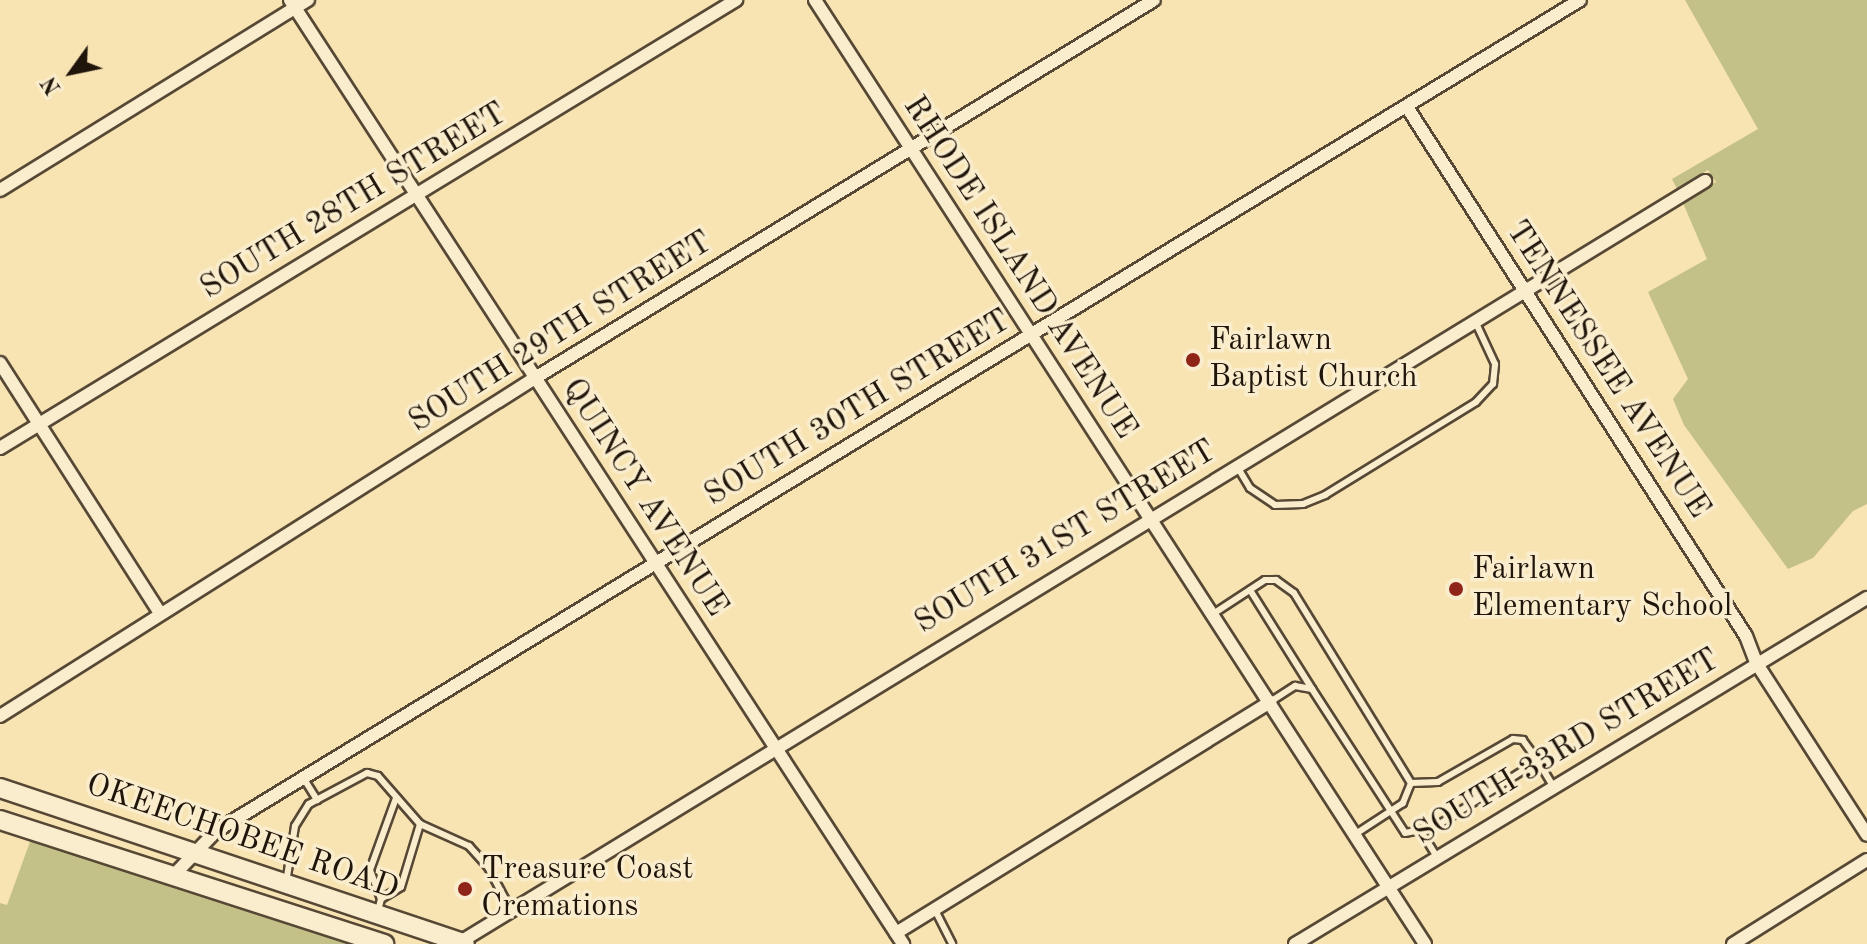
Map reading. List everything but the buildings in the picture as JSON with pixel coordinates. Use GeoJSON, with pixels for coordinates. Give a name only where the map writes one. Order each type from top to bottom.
{"type":"FeatureCollection","features":[{"type":"Feature","properties":{"kind":"main road","name":"OKEECHOBEE ROAD"},"geometry":{"type":"LineString","coordinates":[[0,788],[286,884],[379,907],[460,943]]}},
{"type":"Feature","properties":{"kind":"main road","name":"OKEECHOBEE ROAD"},"geometry":{"type":"LineString","coordinates":[[0,820],[384,944]]}},
{"type":"Feature","properties":{"kind":"street"},"geometry":{"type":"LineString","coordinates":[[0,190],[293,4],[308,0]]}},
{"type":"Feature","properties":{"kind":"street","name":"SOUTH 28TH STREET"},"geometry":{"type":"LineString","coordinates":[[0,448],[736,0]]}},
{"type":"Feature","properties":{"kind":"street","name":"RHODE ISLAND AVENUE"},"geometry":{"type":"LineString","coordinates":[[815,0],[1425,944]]}},
{"type":"Feature","properties":{"kind":"street","name":"SOUTH 29TH STREET"},"geometry":{"type":"LineString","coordinates":[[0,716],[535,378],[1154,0]]}},
{"type":"Feature","properties":{"kind":"street","name":"SOUTH 30TH STREET"},"geometry":{"type":"LineString","coordinates":[[173,876],[216,831],[1580,0]]}},
{"type":"Feature","properties":{"kind":"street","name":"QUINCY AVENUE"},"geometry":{"type":"LineString","coordinates":[[293,4],[899,939]]}},
{"type":"Feature","properties":{"kind":"street","name":"TENNESSEE AVENUE"},"geometry":{"type":"LineString","coordinates":[[1407,107],[1746,636],[1757,664],[1867,835]]}},
{"type":"Feature","properties":{"kind":"street","name":"SOUTH 31ST STREET"},"geometry":{"type":"LineString","coordinates":[[460,943],[774,745],[1705,181]]}},
{"type":"Feature","properties":{"kind":"street"},"geometry":{"type":"LineString","coordinates":[[0,363],[160,613]]}},
{"type":"Feature","properties":{"kind":"street","name":"SOUTH 33RD STREET"},"geometry":{"type":"LineString","coordinates":[[1295,944],[1867,598]]}},
{"type":"Feature","properties":{"kind":"street"},"geometry":{"type":"LineString","coordinates":[[899,939],[935,910],[1270,702]]}},
{"type":"Feature","properties":{"kind":"street"},"geometry":{"type":"LineString","coordinates":[[1733,944],[1867,860]]}},
{"type":"Feature","properties":{"kind":"lane"},"geometry":{"type":"LineString","coordinates":[[1237,465],[1250,488],[1275,505],[1303,504],[1325,495],[1476,402],[1493,384],[1495,364],[1475,322]]}},
{"type":"Feature","properties":{"kind":"lane"},"geometry":{"type":"LineString","coordinates":[[1213,614],[1250,590],[1276,580],[1294,593],[1411,783]]}},
{"type":"Feature","properties":{"kind":"lane"},"geometry":{"type":"LineString","coordinates":[[1250,590],[1388,813],[1405,833],[1422,833],[1538,761]]}},
{"type":"Feature","properties":{"kind":"lane"},"geometry":{"type":"LineString","coordinates":[[1270,702],[1295,686],[1312,689]]}},
{"type":"Feature","properties":{"kind":"lane"},"geometry":{"type":"LineString","coordinates":[[1411,783],[1438,782],[1513,739],[1531,747],[1553,786]]}},
{"type":"Feature","properties":{"kind":"lane"},"geometry":{"type":"LineString","coordinates":[[286,884],[293,857],[295,826],[303,813],[317,800],[367,773],[378,776],[420,824],[469,846],[488,867],[511,910]]}},
{"type":"Feature","properties":{"kind":"lane"},"geometry":{"type":"LineString","coordinates":[[303,778],[317,800]]}},
{"type":"Feature","properties":{"kind":"lane"},"geometry":{"type":"LineString","coordinates":[[1354,835],[1403,803],[1411,783]]}},
{"type":"Feature","properties":{"kind":"lane"},"geometry":{"type":"LineString","coordinates":[[396,798],[370,870],[379,907],[401,887],[420,824]]}},
{"type":"Feature","properties":{"kind":"lane"},"geometry":{"type":"LineString","coordinates":[[1422,833],[1437,857]]}},
{"type":"Feature","properties":{"kind":"lane"},"geometry":{"type":"LineString","coordinates":[[935,910],[952,944]]}},
{"type":"Feature","properties":{"kind":"shaded area"},"geometry":{"type":"Polygon","coordinates":[[[1685,0],[1867,0],[1867,504],[1853,511],[1813,558],[1788,569],[1684,425],[1673,399],[1688,379],[1648,292],[1707,259],[1683,203],[1716,182],[1708,170],[1677,189],[1672,179],[1758,129],[1685,0]]]}},
{"type":"Feature","properties":{"kind":"shaded area"},"geometry":{"type":"Polygon","coordinates":[[[31,839],[358,944],[0,944],[0,903],[7,905],[31,839]]]}},
{"type":"Feature","properties":{"kind":"place","name":"Fairlawn Baptist Church"},"geometry":{"type":"Point","coordinates":[1193,360]}},
{"type":"Feature","properties":{"kind":"place","name":"Fairlawn Elementary School"},"geometry":{"type":"Point","coordinates":[1456,589]}},
{"type":"Feature","properties":{"kind":"place","name":"Treasure Coast Cremations"},"geometry":{"type":"Point","coordinates":[465,889]}}]}
